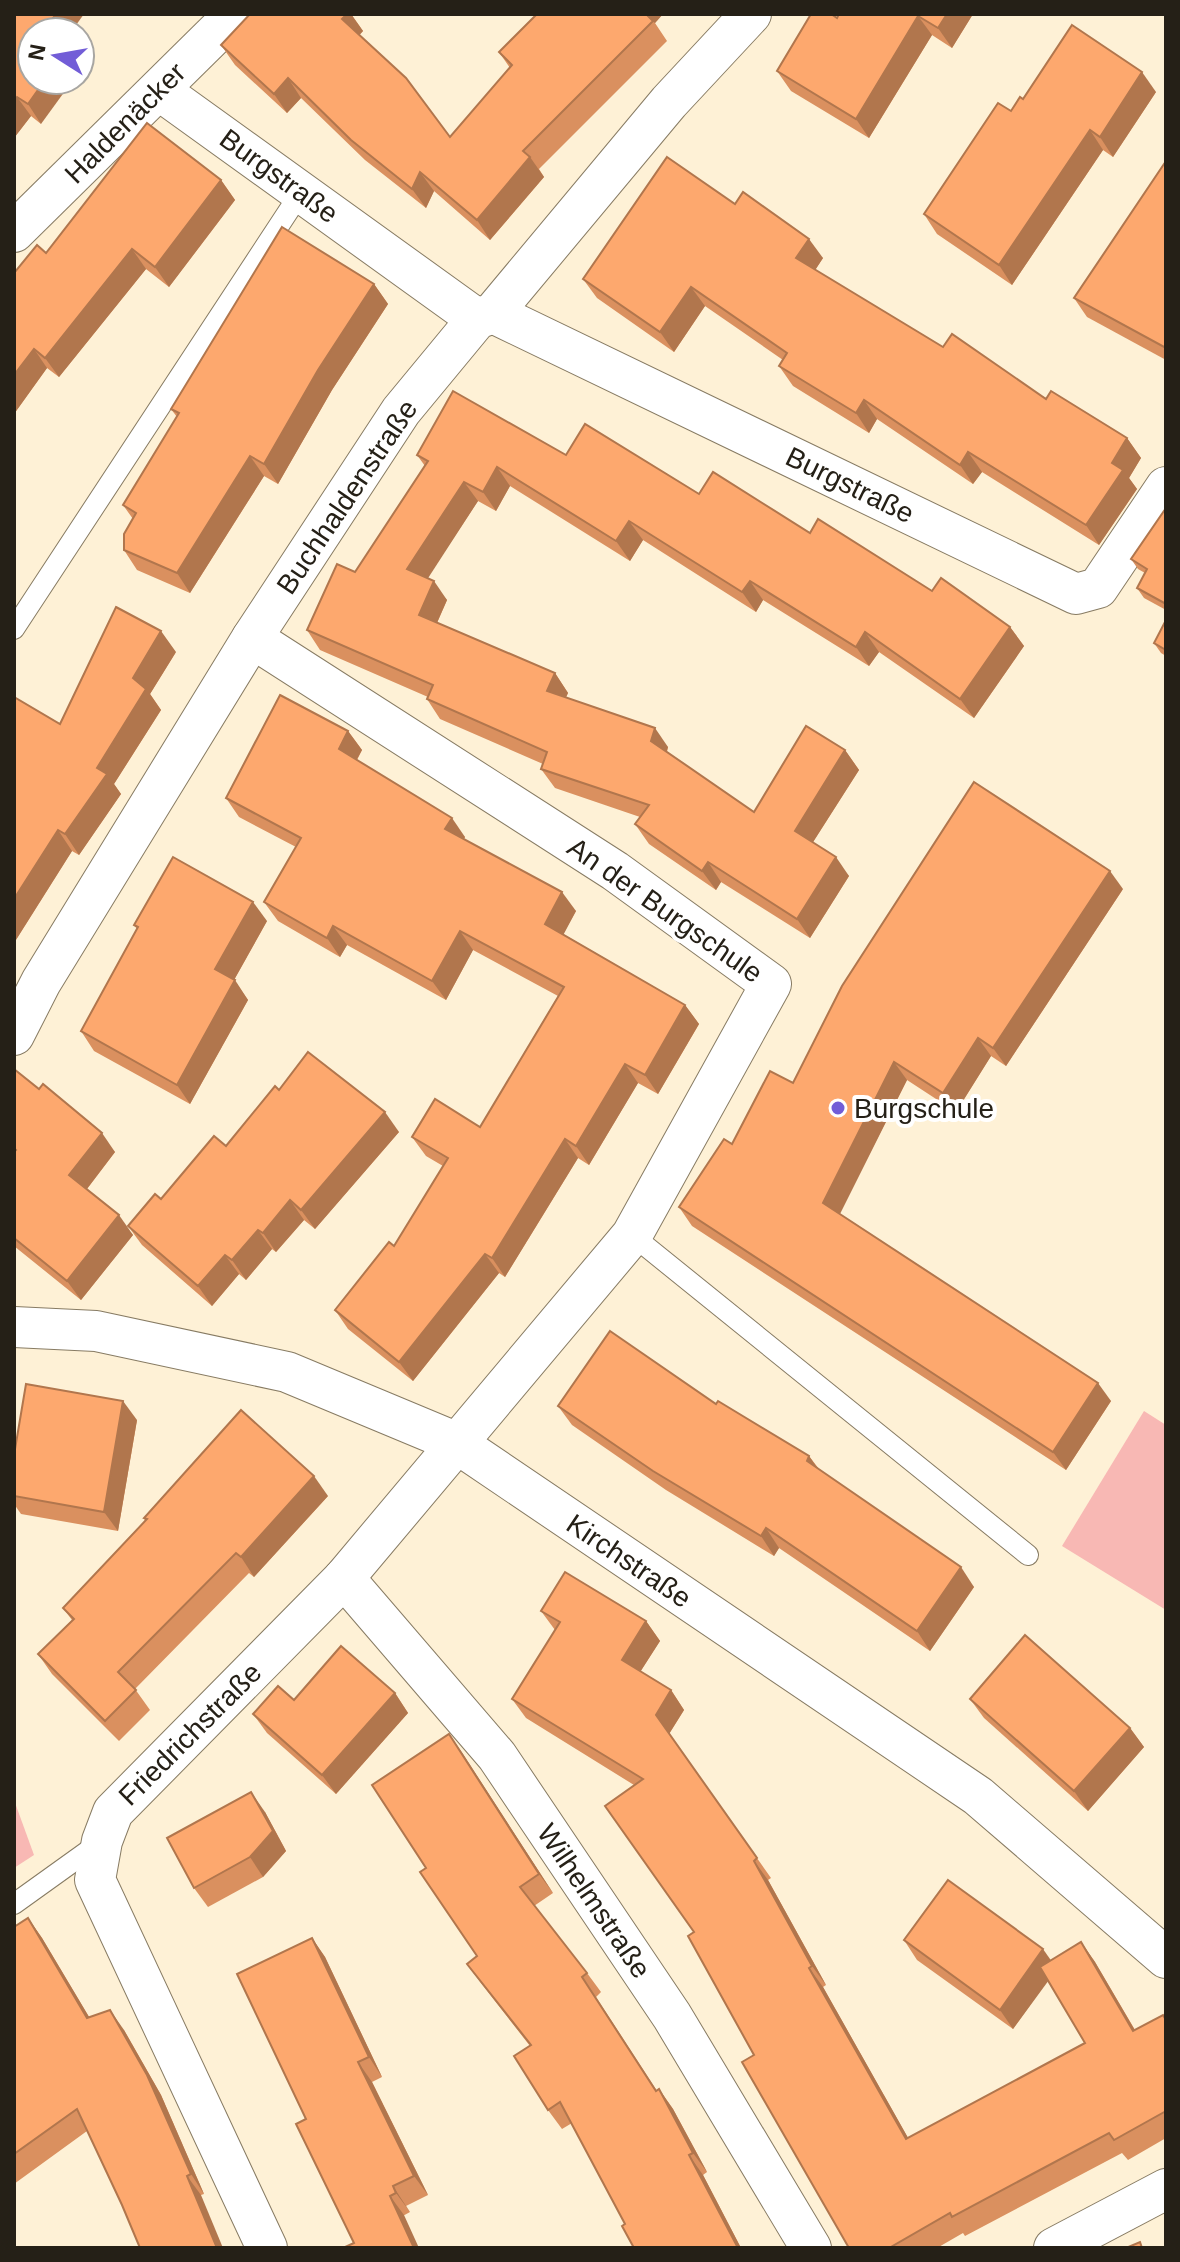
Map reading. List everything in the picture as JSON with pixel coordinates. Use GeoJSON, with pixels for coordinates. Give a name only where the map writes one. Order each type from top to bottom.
{"type":"FeatureCollection","features":[{"type":"Feature","properties":{"kind":"street","name":"Haldenäcker"},"geometry":{"type":"LineString","coordinates":[[14,232],[235,14]]}},
{"type":"Feature","properties":{"kind":"street","name":"Buchhaldenstraße"},"geometry":{"type":"LineString","coordinates":[[14,1035],[41,982],[252,638],[401,411],[669,102],[751,14]]}},
{"type":"Feature","properties":{"kind":"street","name":"Burgstraße"},"geometry":{"type":"LineString","coordinates":[[159,90],[301,192],[485,316],[1076,594],[1098,588],[1166,487]]}},
{"type":"Feature","properties":{"kind":"street","name":"An der Burgschule"},"geometry":{"type":"LineString","coordinates":[[252,638],[615,871],[771,984],[632,1235],[455,1442]]}},
{"type":"Feature","properties":{"kind":"street","name":"Kirchstraße"},"geometry":{"type":"LineString","coordinates":[[14,1327],[96,1331],[287,1372],[455,1442],[978,1796],[1166,1958]]}},
{"type":"Feature","properties":{"kind":"street","name":"Friedrichstraße"},"geometry":{"type":"LineString","coordinates":[[267,2248],[95,1880],[102,1841],[113,1812],[344,1578],[455,1442]]}},
{"type":"Feature","properties":{"kind":"street","name":"Wilhelmstraße"},"geometry":{"type":"LineString","coordinates":[[344,1578],[497,1756],[672,2016],[811,2248]]}},
{"type":"Feature","properties":{"kind":"street"},"geometry":{"type":"LineString","coordinates":[[1054,2248],[1166,2189]]}},
{"type":"Feature","properties":{"kind":"lane"},"geometry":{"type":"LineString","coordinates":[[14,629],[301,192]]}},
{"type":"Feature","properties":{"kind":"lane"},"geometry":{"type":"LineString","coordinates":[[632,1235],[1028,1555]]}},
{"type":"Feature","properties":{"kind":"lane"},"geometry":{"type":"LineString","coordinates":[[14,1904],[102,1841]]}},
{"type":"Feature","properties":{"kind":"shaded area"},"geometry":{"type":"Polygon","coordinates":[[[1144,1411],[1166,1425],[1166,1610],[1062,1546],[1144,1411]]]}},
{"type":"Feature","properties":{"kind":"shaded area"},"geometry":{"type":"Polygon","coordinates":[[[14,1800],[34,1855],[14,1868],[14,1800]]]}},
{"type":"Feature","properties":{"kind":"building"},"geometry":{"type":"Polygon","coordinates":[[[14,14],[56,14],[16,16],[16,96],[34,96],[28,104],[17,97],[14,101],[14,14]]]}},
{"type":"Feature","properties":{"kind":"building"},"geometry":{"type":"Polygon","coordinates":[[[250,14],[347,14],[342,19],[406,78],[450,137],[512,65],[499,52],[537,14],[646,14],[653,21],[523,151],[530,157],[477,220],[420,172],[412,189],[351,140],[288,78],[274,94],[221,45],[250,14]]]}},
{"type":"Feature","properties":{"kind":"building"},"geometry":{"type":"Polygon","coordinates":[[[811,14],[831,14],[837,18],[839,14],[947,14],[938,28],[918,16],[856,119],[777,71],[811,14]]]}},
{"type":"Feature","properties":{"kind":"building"},"geometry":{"type":"Polygon","coordinates":[[[1072,25],[1142,72],[1100,137],[1090,130],[999,265],[924,214],[998,103],[1011,111],[1020,97],[1023,99],[1072,25]]]}},
{"type":"Feature","properties":{"kind":"building"},"geometry":{"type":"Polygon","coordinates":[[[147,123],[221,180],[155,267],[132,249],[45,358],[34,349],[14,375],[14,273],[37,245],[46,253],[147,123]]]}},
{"type":"Feature","properties":{"kind":"building"},"geometry":{"type":"Polygon","coordinates":[[[667,157],[735,204],[743,192],[809,239],[796,258],[943,347],[952,334],[1046,399],[1051,391],[1127,438],[1112,463],[1123,470],[1086,525],[968,452],[960,465],[864,400],[856,413],[779,366],[787,353],[691,287],[660,332],[583,279],[667,157]]]}},
{"type":"Feature","properties":{"kind":"building"},"geometry":{"type":"Polygon","coordinates":[[[1166,161],[1166,348],[1074,298],[1166,161]]]}},
{"type":"Feature","properties":{"kind":"building"},"geometry":{"type":"Polygon","coordinates":[[[282,227],[374,284],[318,370],[264,464],[250,456],[177,573],[124,550],[124,534],[136,513],[123,505],[179,413],[171,409],[282,227]]]}},
{"type":"Feature","properties":{"kind":"building"},"geometry":{"type":"Polygon","coordinates":[[[453,391],[566,455],[585,424],[699,494],[713,472],[810,533],[818,519],[932,591],[941,578],[1010,627],[960,699],[865,632],[856,647],[750,581],[742,592],[629,521],[616,541],[497,467],[483,492],[464,482],[407,569],[434,581],[419,615],[555,673],[547,691],[655,728],[651,741],[754,812],[806,726],[845,750],[795,831],[836,857],[797,919],[708,862],[702,871],[635,824],[649,805],[541,769],[547,752],[427,699],[433,685],[307,630],[337,564],[355,572],[428,461],[417,455],[453,391]]]}},
{"type":"Feature","properties":{"kind":"building"},"geometry":{"type":"Polygon","coordinates":[[[1166,508],[1166,604],[1137,588],[1147,569],[1131,559],[1166,508]]]}},
{"type":"Feature","properties":{"kind":"building"},"geometry":{"type":"Polygon","coordinates":[[[116,607],[161,631],[133,678],[146,689],[97,768],[107,774],[65,834],[58,830],[14,899],[14,697],[60,724],[116,607]]]}},
{"type":"Feature","properties":{"kind":"building"},"geometry":{"type":"Polygon","coordinates":[[[1166,620],[1166,650],[1154,643],[1166,620]]]}},
{"type":"Feature","properties":{"kind":"building"},"geometry":{"type":"Polygon","coordinates":[[[280,695],[348,731],[339,749],[452,818],[445,829],[562,892],[545,924],[685,1005],[645,1075],[625,1064],[576,1146],[565,1139],[492,1258],[485,1254],[399,1362],[335,1310],[389,1242],[394,1246],[448,1158],[412,1137],[435,1099],[480,1127],[564,987],[460,931],[432,981],[333,926],[327,938],[264,902],[301,838],[226,798],[280,695]]]}},
{"type":"Feature","properties":{"kind":"building"},"geometry":{"type":"Polygon","coordinates":[[[974,782],[1110,871],[993,1048],[978,1038],[943,1093],[894,1062],[823,1203],[1098,1383],[1053,1452],[679,1207],[724,1139],[732,1144],[770,1071],[793,1083],[842,986],[974,782]]]}},
{"type":"Feature","properties":{"kind":"building"},"geometry":{"type":"Polygon","coordinates":[[[173,857],[253,902],[215,969],[235,980],[177,1085],[81,1031],[138,927],[134,925],[173,857]]]}},
{"type":"Feature","properties":{"kind":"building"},"geometry":{"type":"Polygon","coordinates":[[[308,1052],[385,1112],[301,1210],[290,1200],[263,1233],[258,1230],[232,1260],[225,1255],[198,1286],[128,1226],[155,1194],[161,1199],[214,1136],[226,1146],[275,1086],[279,1090],[308,1052]]]}},
{"type":"Feature","properties":{"kind":"building"},"geometry":{"type":"Polygon","coordinates":[[[14,1069],[39,1089],[43,1084],[102,1133],[69,1175],[119,1215],[67,1281],[14,1238],[14,1069]]]}},
{"type":"Feature","properties":{"kind":"building"},"geometry":{"type":"Polygon","coordinates":[[[610,1331],[716,1404],[718,1401],[809,1456],[807,1461],[961,1567],[917,1631],[766,1528],[761,1536],[653,1471],[558,1406],[610,1331]]]}},
{"type":"Feature","properties":{"kind":"building"},"geometry":{"type":"Polygon","coordinates":[[[26,1384],[123,1401],[104,1512],[14,1496],[14,1455],[26,1384]]]}},
{"type":"Feature","properties":{"kind":"building"},"geometry":{"type":"Polygon","coordinates":[[[241,1410],[314,1476],[241,1557],[236,1553],[118,1672],[136,1690],[105,1721],[38,1654],[74,1619],[63,1608],[147,1519],[144,1518],[241,1410]]]}},
{"type":"Feature","properties":{"kind":"building"},"geometry":{"type":"Polygon","coordinates":[[[565,1572],[646,1621],[622,1660],[671,1690],[656,1715],[757,1858],[754,1861],[812,1966],[809,1968],[906,2139],[1085,2043],[1040,1967],[1081,1942],[1133,2031],[1163,2015],[1166,2020],[1166,2111],[1114,2140],[1109,2133],[952,2217],[950,2213],[889,2248],[849,2248],[742,2062],[754,2055],[688,1936],[694,1932],[605,1806],[643,1779],[512,1699],[560,1622],[541,1611],[565,1572]]]}},
{"type":"Feature","properties":{"kind":"building"},"geometry":{"type":"Polygon","coordinates":[[[1025,1635],[1130,1728],[1074,1791],[970,1699],[1025,1635]]]}},
{"type":"Feature","properties":{"kind":"building"},"geometry":{"type":"Polygon","coordinates":[[[341,1646],[395,1693],[322,1775],[253,1714],[278,1686],[294,1700],[341,1646]]]}},
{"type":"Feature","properties":{"kind":"building"},"geometry":{"type":"Polygon","coordinates":[[[449,1734],[539,1874],[520,1887],[587,1973],[582,1977],[656,2091],[659,2089],[693,2153],[689,2155],[738,2248],[634,2248],[622,2226],[625,2224],[560,2102],[548,2110],[514,2056],[531,2045],[467,1964],[477,1956],[420,1872],[426,1868],[372,1785],[449,1734]]]}},
{"type":"Feature","properties":{"kind":"building"},"geometry":{"type":"Polygon","coordinates":[[[251,1792],[273,1831],[250,1857],[194,1888],[167,1838],[251,1792]]]}},
{"type":"Feature","properties":{"kind":"building"},"geometry":{"type":"Polygon","coordinates":[[[948,1880],[1043,1949],[1000,2010],[904,1940],[948,1880]]]}},
{"type":"Feature","properties":{"kind":"building"},"geometry":{"type":"Polygon","coordinates":[[[28,1918],[87,2018],[110,2010],[147,2075],[191,2174],[187,2176],[217,2248],[140,2248],[77,2109],[14,2154],[14,1927],[28,1918]]]}},
{"type":"Feature","properties":{"kind":"building"},"geometry":{"type":"Polygon","coordinates":[[[312,1938],[369,2057],[358,2062],[414,2176],[393,2186],[396,2193],[390,2196],[414,2248],[343,2248],[354,2243],[296,2124],[306,2119],[237,1974],[312,1938]]]}},
{"type":"Feature","properties":{"kind":"building"},"geometry":{"type":"Polygon","coordinates":[[[1140,2242],[1142,2248],[1126,2248],[1140,2242]]]}},
{"type":"Feature","properties":{"kind":"place","name":"Burgschule"},"geometry":{"type":"Point","coordinates":[838,1108]}}]}
